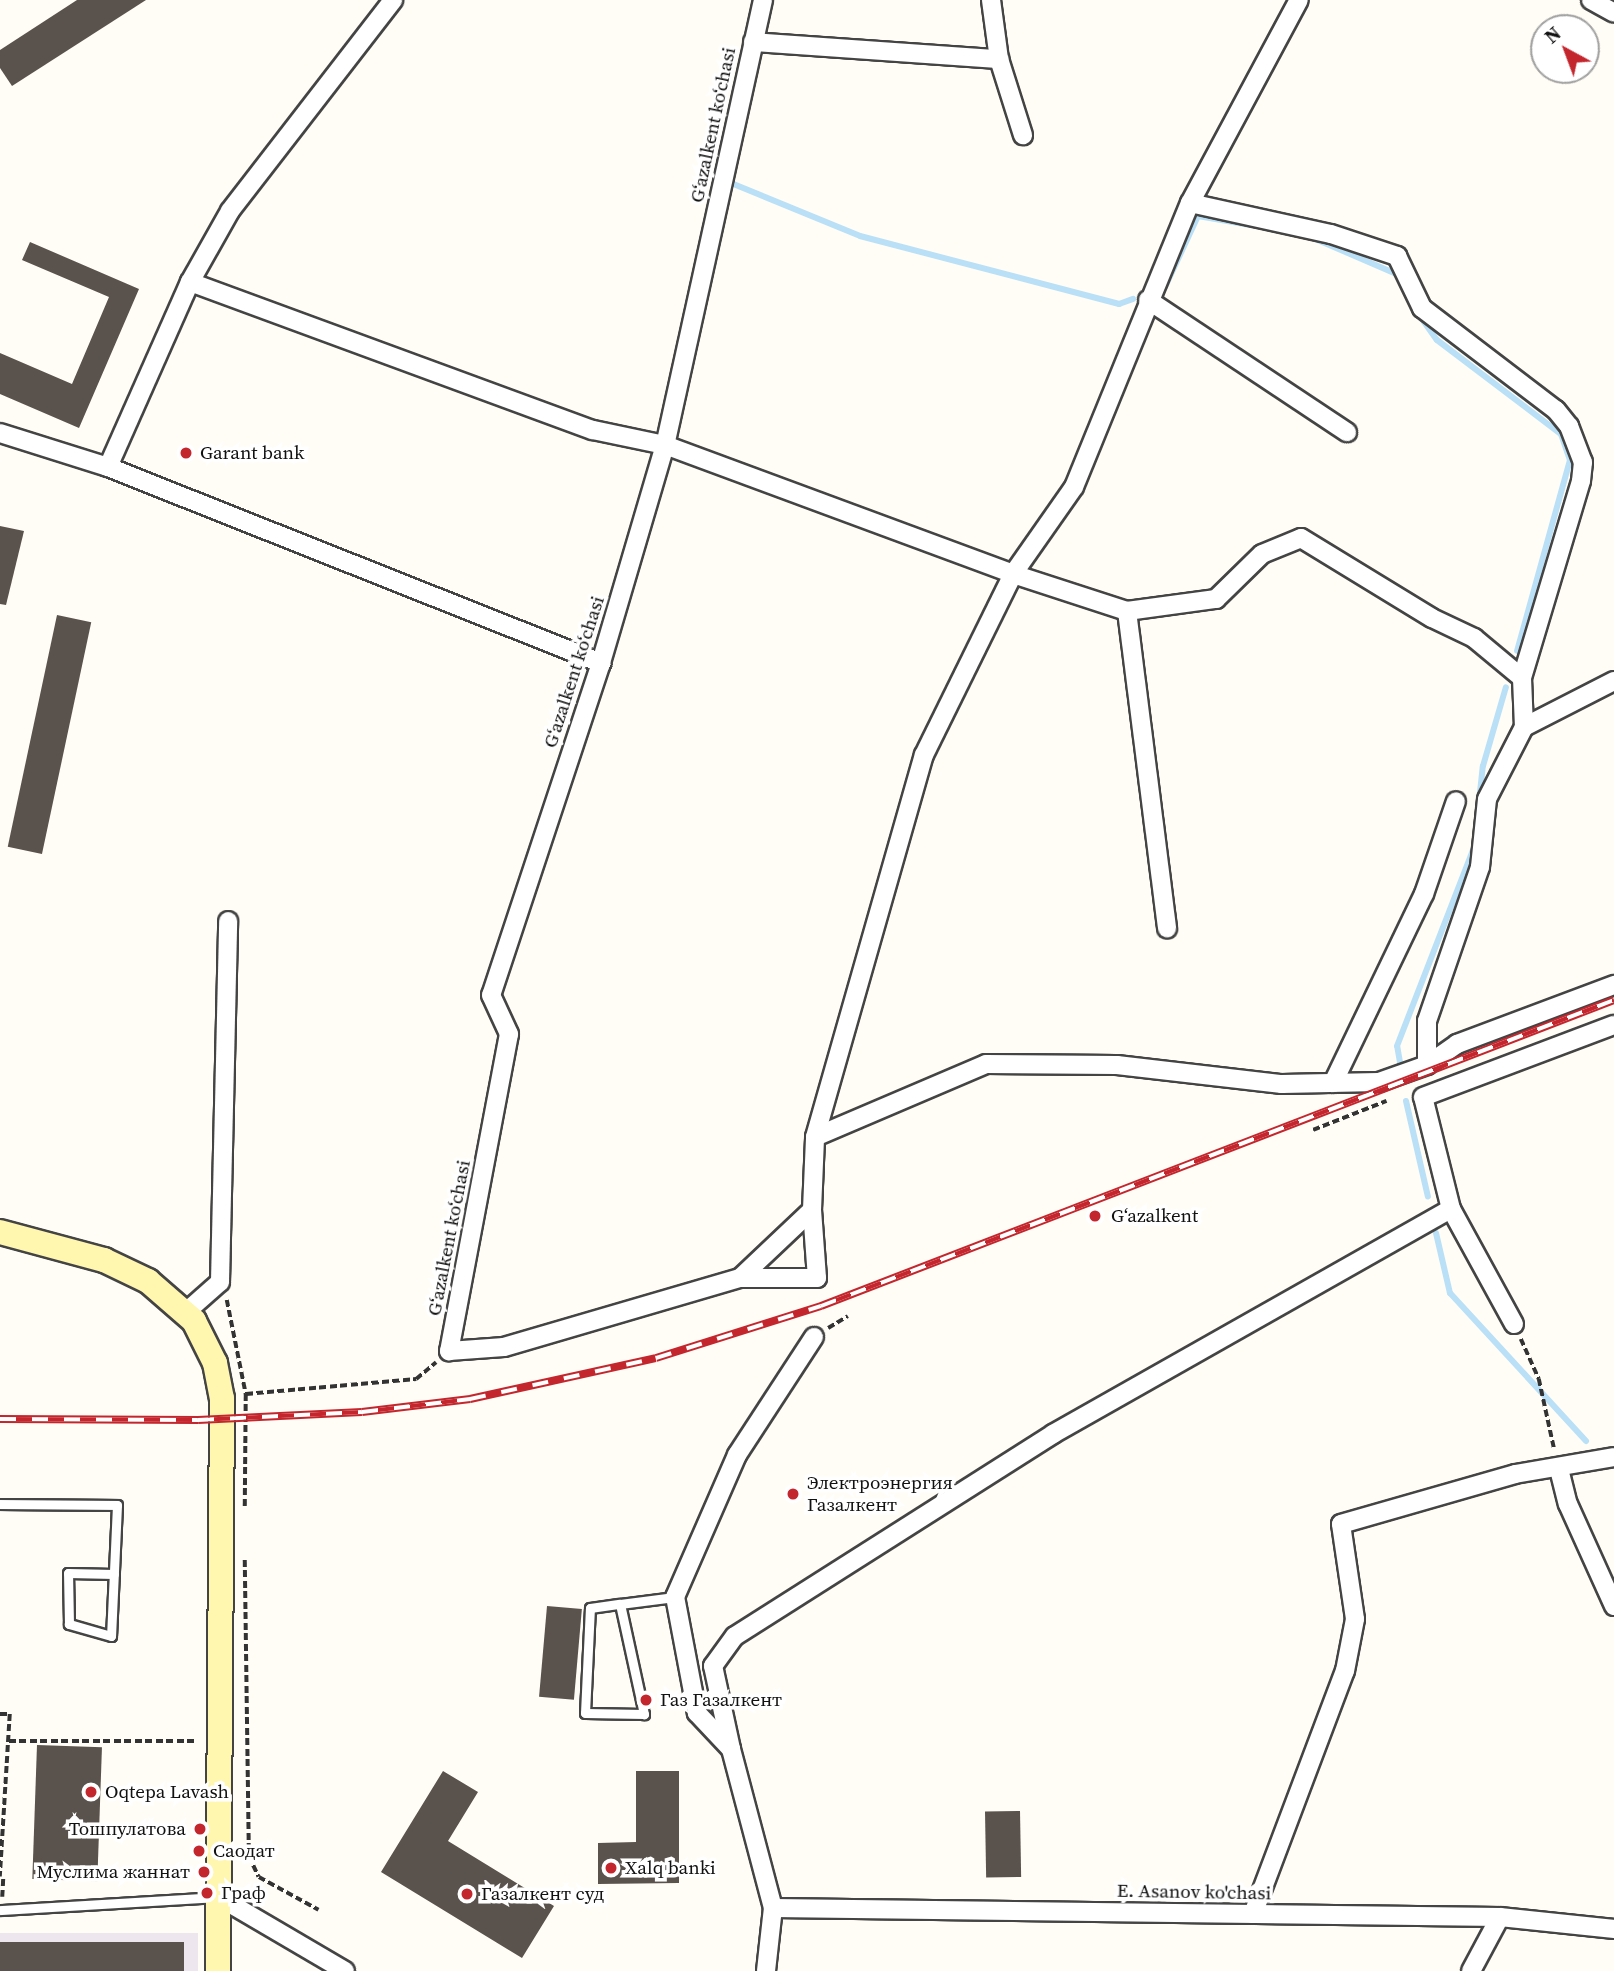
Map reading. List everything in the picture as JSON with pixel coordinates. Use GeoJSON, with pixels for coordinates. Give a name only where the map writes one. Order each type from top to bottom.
{"type":"FeatureCollection","features":[{"type":"Feature","properties":{"kind":"main road"},"geometry":{"type":"LineString","coordinates":[[0,1232],[127,1269],[159,1287],[186,1312],[212,1352],[222,1398],[218,1971]]}},
{"type":"Feature","properties":{"kind":"street"},"geometry":{"type":"LineString","coordinates":[[108,467],[190,282],[230,211],[393,0]]}},
{"type":"Feature","properties":{"kind":"street","name":"Gʻazalkent koʻchasi"},"geometry":{"type":"LineString","coordinates":[[449,1351],[509,1034],[491,995],[601,663],[665,445],[763,0]]}},
{"type":"Feature","properties":{"kind":"street"},"geometry":{"type":"LineString","coordinates":[[991,0],[999,59],[1023,135]]}},
{"type":"Feature","properties":{"kind":"street"},"geometry":{"type":"LineString","coordinates":[[449,1351],[504,1347],[740,1278],[817,1278],[812,1210],[815,1137],[924,755],[1013,575],[1074,487],[1190,203],[1299,0]]}},
{"type":"Feature","properties":{"kind":"street"},"geometry":{"type":"LineString","coordinates":[[1591,0],[1614,13]]}},
{"type":"Feature","properties":{"kind":"street"},"geometry":{"type":"LineString","coordinates":[[752,42],[999,59]]}},
{"type":"Feature","properties":{"kind":"street"},"geometry":{"type":"LineString","coordinates":[[1190,203],[1331,234],[1397,256],[1423,308],[1556,410],[1569,425],[1583,463],[1581,481],[1522,678],[1524,727],[1487,799],[1480,867],[1427,1021],[1426,1065]]}},
{"type":"Feature","properties":{"kind":"street"},"geometry":{"type":"LineString","coordinates":[[190,282],[593,430],[665,445],[1013,575],[1127,611],[1216,600],[1262,554],[1301,538],[1432,618],[1474,638],[1522,678]]}},
{"type":"Feature","properties":{"kind":"street"},"geometry":{"type":"LineString","coordinates":[[1149,300],[1347,432]]}},
{"type":"Feature","properties":{"kind":"street"},"geometry":{"type":"LineString","coordinates":[[0,433],[108,467],[601,663]]}},
{"type":"Feature","properties":{"kind":"street"},"geometry":{"type":"LineString","coordinates":[[1127,611],[1167,928]]}},
{"type":"Feature","properties":{"kind":"street"},"geometry":{"type":"LineString","coordinates":[[1524,727],[1614,681]]}},
{"type":"Feature","properties":{"kind":"street"},"geometry":{"type":"LineString","coordinates":[[1334,1083],[1424,894],[1456,801]]}},
{"type":"Feature","properties":{"kind":"street"},"geometry":{"type":"LineString","coordinates":[[186,1312],[220,1282],[228,921]]}},
{"type":"Feature","properties":{"kind":"street"},"geometry":{"type":"LineString","coordinates":[[815,1137],[986,1064],[1117,1065],[1282,1084],[1379,1082],[1426,1065],[1457,1044],[1614,985]]}},
{"type":"Feature","properties":{"kind":"street"},"geometry":{"type":"LineString","coordinates":[[1514,1324],[1451,1209],[1423,1097],[1614,1025]]}},
{"type":"Feature","properties":{"kind":"street"},"geometry":{"type":"LineString","coordinates":[[766,1971],[774,1908],[731,1749],[713,1667],[735,1636],[1053,1434],[1451,1209]]}},
{"type":"Feature","properties":{"kind":"street"},"geometry":{"type":"LineString","coordinates":[[740,1278],[812,1210]]}},
{"type":"Feature","properties":{"kind":"street"},"geometry":{"type":"LineString","coordinates":[[731,1749],[697,1713],[675,1597],[737,1455],[814,1337]]}},
{"type":"Feature","properties":{"kind":"street"},"geometry":{"type":"LineString","coordinates":[[1254,1914],[1345,1671],[1355,1619],[1341,1524],[1515,1474],[1559,1469],[1614,1457]]}},
{"type":"Feature","properties":{"kind":"street"},"geometry":{"type":"LineString","coordinates":[[1559,1469],[1568,1504],[1614,1606]]}},
{"type":"Feature","properties":{"kind":"street"},"geometry":{"type":"LineString","coordinates":[[219,1897],[345,1971]]}},
{"type":"Feature","properties":{"kind":"street","name":"E. Asanov ko'chasi"},"geometry":{"type":"LineString","coordinates":[[774,1908],[1500,1917],[1614,1929]]}},
{"type":"Feature","properties":{"kind":"street"},"geometry":{"type":"LineString","coordinates":[[1471,1971],[1500,1917]]}},
{"type":"Feature","properties":{"kind":"lane"},"geometry":{"type":"LineString","coordinates":[[0,1504],[117,1505],[114,1574],[111,1636],[69,1624],[68,1573],[114,1574]]}},
{"type":"Feature","properties":{"kind":"lane"},"geometry":{"type":"LineString","coordinates":[[620,1604],[644,1714],[584,1713],[590,1608],[620,1604],[675,1597]]}},
{"type":"Feature","properties":{"kind":"lane"},"geometry":{"type":"LineString","coordinates":[[1,1910],[219,1897]]}},
{"type":"Feature","properties":{"kind":"path"},"geometry":{"type":"LineString","coordinates":[[1313,1129],[1388,1100]]}},
{"type":"Feature","properties":{"kind":"path"},"geometry":{"type":"LineString","coordinates":[[220,1282],[232,1312],[246,1394],[245,1518]]}},
{"type":"Feature","properties":{"kind":"path"},"geometry":{"type":"LineString","coordinates":[[1514,1324],[1539,1379],[1544,1413],[1559,1469]]}},
{"type":"Feature","properties":{"kind":"path"},"geometry":{"type":"LineString","coordinates":[[246,1394],[416,1379],[449,1351]]}},
{"type":"Feature","properties":{"kind":"path"},"geometry":{"type":"LineString","coordinates":[[245,1558],[249,1856],[259,1877],[318,1910]]}},
{"type":"Feature","properties":{"kind":"path"},"geometry":{"type":"LineString","coordinates":[[0,1714],[10,1714],[1,1910]]}},
{"type":"Feature","properties":{"kind":"path"},"geometry":{"type":"LineString","coordinates":[[9,1741],[202,1741]]}},
{"type":"Feature","properties":{"kind":"shaded area"},"geometry":{"type":"Polygon","coordinates":[[[0,1933],[198,1933],[198,1971],[0,1971],[0,1933]]]}},
{"type":"Feature","properties":{"kind":"building"},"geometry":{"type":"Polygon","coordinates":[[[77,0],[146,0],[12,86],[0,68],[0,50],[77,0]]]}},
{"type":"Feature","properties":{"kind":"building"},"geometry":{"type":"Polygon","coordinates":[[[30,242],[139,289],[79,428],[0,394],[0,353],[72,384],[109,297],[22,260],[30,242]]]}},
{"type":"Feature","properties":{"kind":"building"},"geometry":{"type":"Polygon","coordinates":[[[0,526],[24,531],[6,605],[0,604],[0,526]]]}},
{"type":"Feature","properties":{"kind":"building"},"geometry":{"type":"Polygon","coordinates":[[[57,615],[91,622],[42,854],[8,847],[57,615]]]}},
{"type":"Feature","properties":{"kind":"building"},"geometry":{"type":"Polygon","coordinates":[[[547,1606],[582,1609],[574,1700],[539,1697],[547,1606]]]}},
{"type":"Feature","properties":{"kind":"building"},"geometry":{"type":"Polygon","coordinates":[[[37,1745],[102,1747],[97,1881],[32,1879],[37,1745]]]}},
{"type":"Feature","properties":{"kind":"building"},"geometry":{"type":"Polygon","coordinates":[[[443,1771],[478,1792],[448,1841],[554,1906],[522,1958],[381,1872],[443,1771]]]}},
{"type":"Feature","properties":{"kind":"building"},"geometry":{"type":"Polygon","coordinates":[[[636,1771],[679,1771],[679,1883],[598,1884],[598,1843],[636,1842],[636,1771]]]}},
{"type":"Feature","properties":{"kind":"building"},"geometry":{"type":"Polygon","coordinates":[[[1020,1811],[1021,1877],[986,1878],[985,1812],[1020,1811]]]}},
{"type":"Feature","properties":{"kind":"building"},"geometry":{"type":"Polygon","coordinates":[[[0,1942],[184,1942],[184,1971],[0,1971],[0,1942]]]}},
{"type":"Feature","properties":{"kind":"waterway"},"geometry":{"type":"LineString","coordinates":[[731,183],[860,236],[1119,304],[1133,299]]}},
{"type":"Feature","properties":{"kind":"waterway"},"geometry":{"type":"LineString","coordinates":[[1165,287],[1198,216],[1262,227]]}},
{"type":"Feature","properties":{"kind":"waterway"},"geometry":{"type":"LineString","coordinates":[[1313,238],[1399,275]]}},
{"type":"Feature","properties":{"kind":"waterway"},"geometry":{"type":"LineString","coordinates":[[1420,316],[1437,340],[1561,434],[1570,460],[1517,651]]}},
{"type":"Feature","properties":{"kind":"waterway"},"geometry":{"type":"LineString","coordinates":[[1479,802],[1483,766],[1506,687]]}},
{"type":"Feature","properties":{"kind":"waterway"},"geometry":{"type":"LineString","coordinates":[[1401,1068],[1397,1046],[1474,847]]}},
{"type":"Feature","properties":{"kind":"waterway"},"geometry":{"type":"LineString","coordinates":[[1406,1101],[1428,1197]]}},
{"type":"Feature","properties":{"kind":"waterway"},"geometry":{"type":"LineString","coordinates":[[1436,1233],[1450,1293],[1586,1441]]}},
{"type":"Feature","properties":{"kind":"railway"},"geometry":{"type":"LineString","coordinates":[[0,1419],[198,1420],[362,1412],[470,1399],[656,1358],[821,1306],[1614,1000]]}},
{"type":"Feature","properties":{"kind":"place","name":"Garant bank"},"geometry":{"type":"Point","coordinates":[186,453]}},
{"type":"Feature","properties":{"kind":"place","name":"Gʻazalkent"},"geometry":{"type":"Point","coordinates":[1095,1216]}},
{"type":"Feature","properties":{"kind":"place","name":"Электроэнергия Газалкент"},"geometry":{"type":"Point","coordinates":[793,1494]}},
{"type":"Feature","properties":{"kind":"place","name":"Газ Газалкент"},"geometry":{"type":"Point","coordinates":[646,1700]}},
{"type":"Feature","properties":{"kind":"place","name":"Oqtepa Lavash"},"geometry":{"type":"Point","coordinates":[91,1792]}},
{"type":"Feature","properties":{"kind":"place","name":"Тошпулатова"},"geometry":{"type":"Point","coordinates":[200,1829]}},
{"type":"Feature","properties":{"kind":"place","name":"Саодат"},"geometry":{"type":"Point","coordinates":[199,1851]}},
{"type":"Feature","properties":{"kind":"place","name":"Xalq banki"},"geometry":{"type":"Point","coordinates":[611,1868]}},
{"type":"Feature","properties":{"kind":"place","name":"Муслима жаннат"},"geometry":{"type":"Point","coordinates":[204,1872]}},
{"type":"Feature","properties":{"kind":"place","name":"Граф"},"geometry":{"type":"Point","coordinates":[207,1893]}},
{"type":"Feature","properties":{"kind":"place","name":"Газалкент суд"},"geometry":{"type":"Point","coordinates":[467,1894]}}]}
